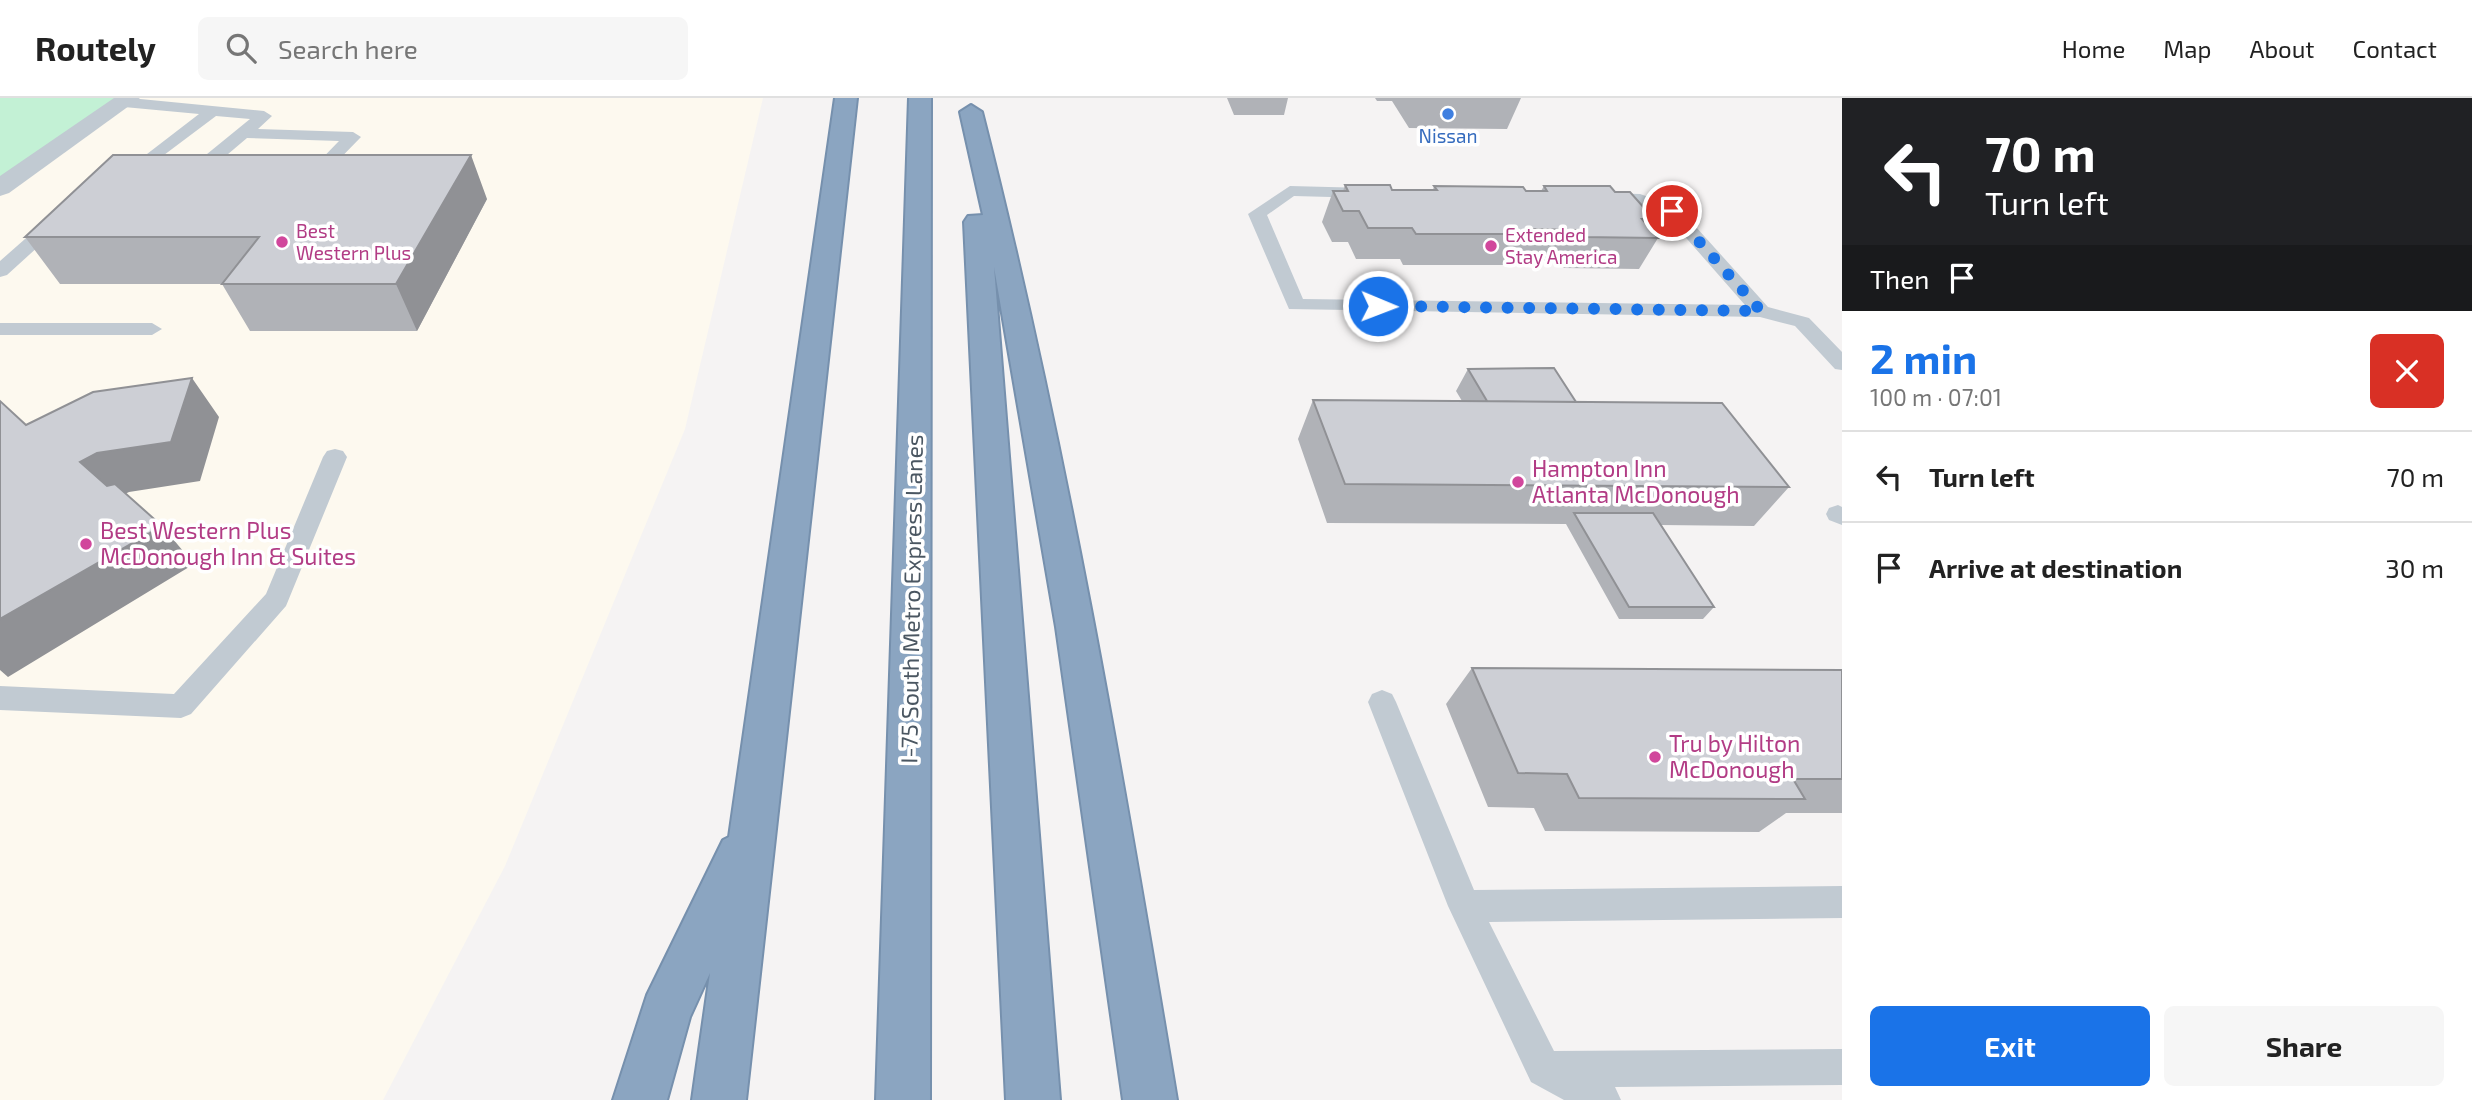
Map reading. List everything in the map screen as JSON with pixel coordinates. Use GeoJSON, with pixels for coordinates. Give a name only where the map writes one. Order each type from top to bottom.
{"type":"FeatureCollection","features":[{"type":"Feature","properties":{"kind":"highway"},"geometry":{"type":"LineString","coordinates":[[719,1100],[846,98]]}},
{"type":"Feature","properties":{"kind":"highway","name":"I-75 South Metro Express Lanes"},"geometry":{"type":"LineString","coordinates":[[903,1100],[920,98]]}},
{"type":"Feature","properties":{"kind":"highway"},"geometry":{"type":"LineString","coordinates":[[970,105],[1032,1100]]}},
{"type":"Feature","properties":{"kind":"highway"},"geometry":{"type":"LineString","coordinates":[[970,105],[1024,341],[1055,508],[1102,783],[1150,1100]]}},
{"type":"Feature","properties":{"kind":"highway"},"geometry":{"type":"LineString","coordinates":[[640,1100],[665,1013],[756,822]]}},
{"type":"Feature","properties":{"kind":"street"},"geometry":{"type":"LineString","coordinates":[[0,188],[127,100]]}},
{"type":"Feature","properties":{"kind":"lane"},"geometry":{"type":"LineString","coordinates":[[127,100],[264,116],[201,167]]}},
{"type":"Feature","properties":{"kind":"lane"},"geometry":{"type":"LineString","coordinates":[[140,168],[213,111]]}},
{"type":"Feature","properties":{"kind":"lane"},"geometry":{"type":"LineString","coordinates":[[242,133],[353,137],[315,174]]}},
{"type":"Feature","properties":{"kind":"lane"},"geometry":{"type":"LineString","coordinates":[[1388,193],[1290,191],[1257,214],[1296,305],[1761,311],[1802,323],[1842,364]]}},
{"type":"Feature","properties":{"kind":"lane"},"geometry":{"type":"LineString","coordinates":[[1584,198],[1640,199],[1672,211],[1761,311]]}},
{"type":"Feature","properties":{"kind":"lane"},"geometry":{"type":"LineString","coordinates":[[0,271],[65,213]]}},
{"type":"Feature","properties":{"kind":"lane"},"geometry":{"type":"LineString","coordinates":[[0,329],[152,329]]}},
{"type":"Feature","properties":{"kind":"lane"},"geometry":{"type":"LineString","coordinates":[[0,698],[181,706],[277,599],[335,457]]}},
{"type":"Feature","properties":{"kind":"lane"},"geometry":{"type":"LineString","coordinates":[[1382,702],[1464,906],[1544,1069],[1602,1100]]}},
{"type":"Feature","properties":{"kind":"lane"},"geometry":{"type":"LineString","coordinates":[[1464,906],[1842,901]]}},
{"type":"Feature","properties":{"kind":"lane"},"geometry":{"type":"LineString","coordinates":[[1544,1069],[1842,1067]]}},
{"type":"Feature","properties":{"kind":"shaded area"},"geometry":{"type":"Polygon","coordinates":[[[120,98],[763,98],[685,429],[505,866],[383,1100],[0,1100],[0,177],[120,98]]]}},
{"type":"Feature","properties":{"kind":"green space"},"geometry":{"type":"Polygon","coordinates":[[[0,98],[120,98],[0,177],[0,98]]]}},
{"type":"Feature","properties":{"kind":"building"},"geometry":{"type":"Polygon","coordinates":[[[113,155],[471,155],[396,284],[222,284],[259,237],[25,237],[113,155]]]}},
{"type":"Feature","properties":{"kind":"building"},"geometry":{"type":"Polygon","coordinates":[[[1345,185],[1390,185],[1392,190],[1437,190],[1434,186],[1523,187],[1526,191],[1547,191],[1544,186],[1610,186],[1615,192],[1630,192],[1654,219],[1642,219],[1658,238],[1581,237],[1576,230],[1531,229],[1535,234],[1416,234],[1412,228],[1368,228],[1359,211],[1343,211],[1333,191],[1348,191],[1345,185]]]}},
{"type":"Feature","properties":{"kind":"building"},"geometry":{"type":"Polygon","coordinates":[[[1554,368],[1576,402],[1487,401],[1468,369],[1554,368]]]}},
{"type":"Feature","properties":{"kind":"building"},"geometry":{"type":"Polygon","coordinates":[[[192,378],[171,442],[97,453],[80,462],[107,486],[115,484],[162,526],[0,619],[0,401],[26,425],[93,392],[192,378]]]}},
{"type":"Feature","properties":{"kind":"building"},"geometry":{"type":"Polygon","coordinates":[[[1313,400],[1722,403],[1789,487],[1345,484],[1313,400]]]}},
{"type":"Feature","properties":{"kind":"building"},"geometry":{"type":"Polygon","coordinates":[[[1574,513],[1653,513],[1714,607],[1629,607],[1574,513]]]}},
{"type":"Feature","properties":{"kind":"building","name":"Tru by Hilton McDonough"},"geometry":{"type":"Polygon","coordinates":[[[1472,668],[1842,670],[1842,779],[1793,779],[1805,799],[1579,798],[1567,774],[1518,773],[1472,668]]]}},
{"type":"Feature","properties":{"kind":"place","name":"Nissan"},"geometry":{"type":"Point","coordinates":[1448,114]}},
{"type":"Feature","properties":{"kind":"place","name":"Best Western Plus"},"geometry":{"type":"Point","coordinates":[282,242]}},
{"type":"Feature","properties":{"kind":"place","name":"Extended Stay America"},"geometry":{"type":"Point","coordinates":[1491,246]}},
{"type":"Feature","properties":{"kind":"place","name":"Hampton Inn Atlanta McDonough"},"geometry":{"type":"Point","coordinates":[1518,482]}},
{"type":"Feature","properties":{"kind":"place","name":"Best Western Plus McDonough Inn & Suites"},"geometry":{"type":"Point","coordinates":[86,544]}},
{"type":"Feature","properties":{"kind":"place","name":"Tru by Hilton McDonough"},"geometry":{"type":"Point","coordinates":[1655,757]}},
{"type":"Feature","properties":{"kind":"route"},"geometry":{"type":"LineString","coordinates":[[1378,306],[1761,311],[1672,211]]}}]}
